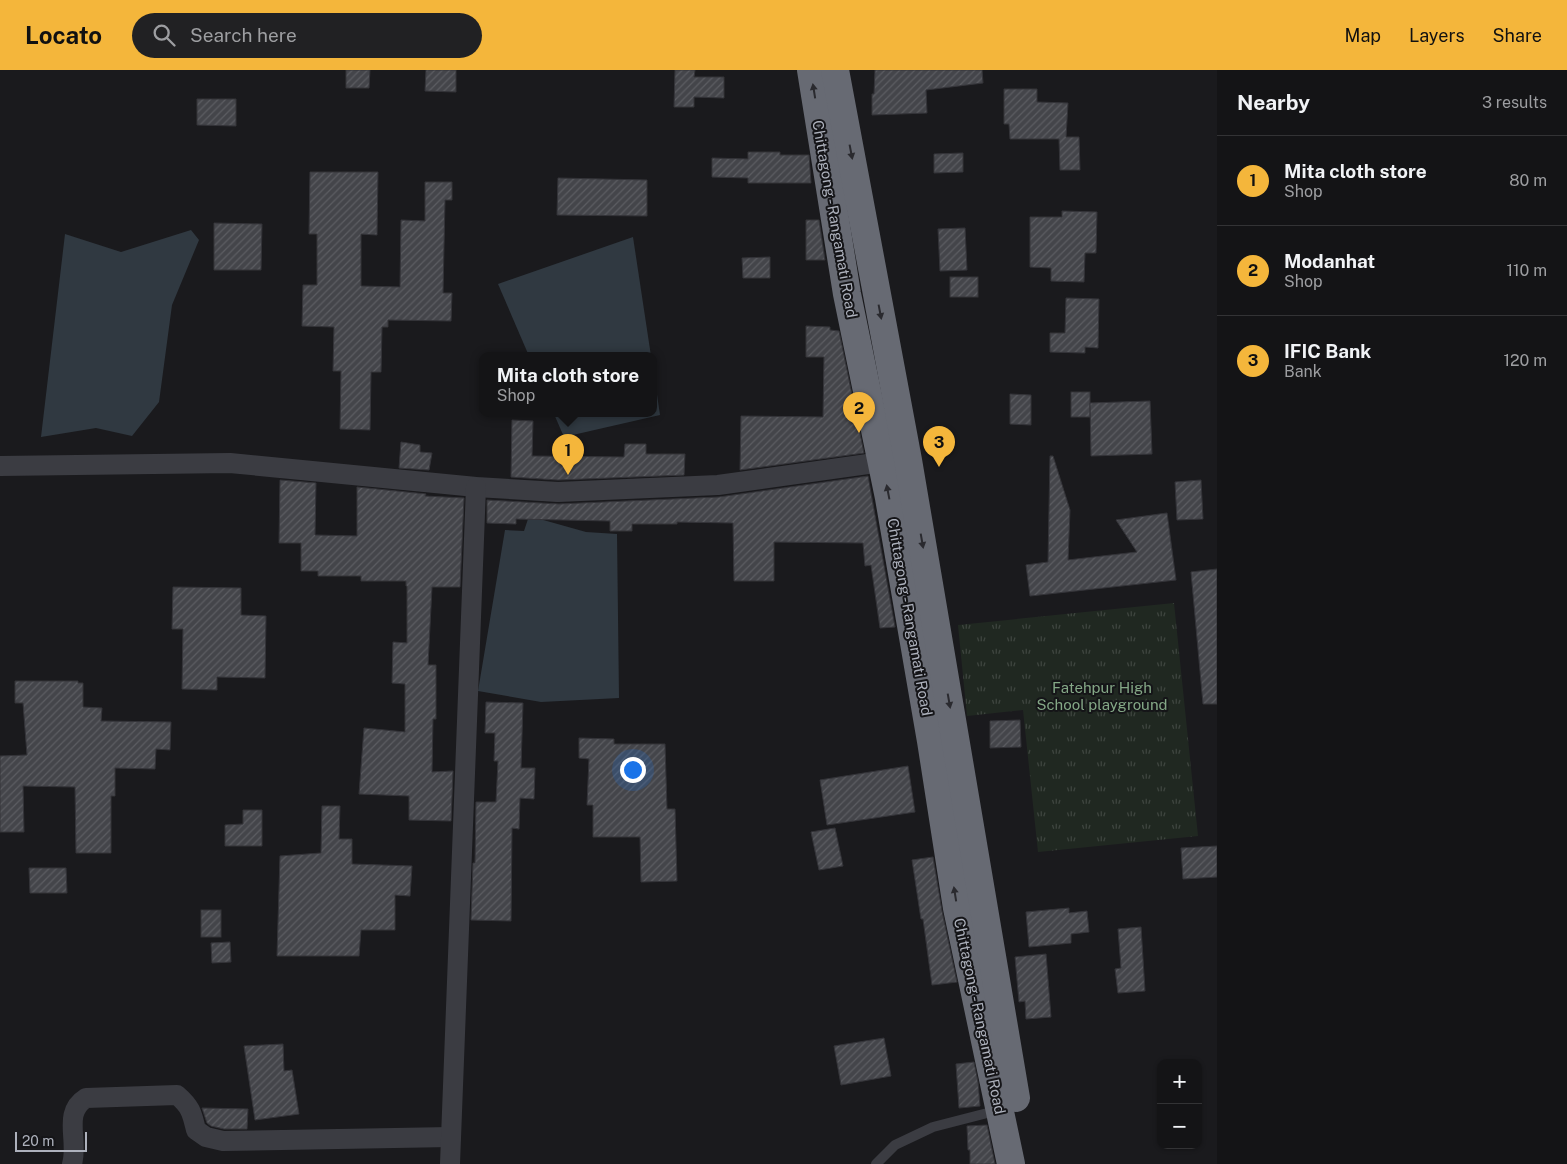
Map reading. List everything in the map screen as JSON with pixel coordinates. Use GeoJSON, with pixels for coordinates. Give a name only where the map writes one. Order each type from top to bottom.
{"type":"FeatureCollection","features":[{"type":"Feature","properties":{"kind":"highway","name":"Chittagong - Rangamati Road"},"geometry":{"type":"LineString","coordinates":[[811,70],[846,294],[882,462],[930,731],[957,908],[1011,1164]]}},
{"type":"Feature","properties":{"kind":"highway","name":"Chittagong - Rangamati Road"},"geometry":{"type":"LineString","coordinates":[[835,70],[908,460],[1027,1164]]}},
{"type":"Feature","properties":{"kind":"street"},"geometry":{"type":"LineString","coordinates":[[0,466],[230,463],[476,488],[558,492],[718,485],[882,462]]}},
{"type":"Feature","properties":{"kind":"street"},"geometry":{"type":"LineString","coordinates":[[450,1164],[476,488]]}},
{"type":"Feature","properties":{"kind":"street"},"geometry":{"type":"LineString","coordinates":[[72,1164],[74,1156],[73,1112],[78,1103],[86,1098],[177,1095],[188,1104],[196,1130],[206,1137],[223,1141],[451,1137]]}},
{"type":"Feature","properties":{"kind":"lane"},"geometry":{"type":"LineString","coordinates":[[876,1164],[895,1145],[933,1127],[1000,1110]]}},
{"type":"Feature","properties":{"kind":"green space","name":"Fatehpur High School playground"},"geometry":{"type":"Polygon","coordinates":[[[1174,603],[1198,836],[1038,852],[1023,710],[967,716],[958,625],[1174,603]]]}},
{"type":"Feature","properties":{"kind":"shaded area"},"geometry":{"type":"Polygon","coordinates":[[[191,230],[199,240],[172,305],[159,402],[132,436],[96,428],[41,437],[65,234],[121,252],[191,230]]]}},
{"type":"Feature","properties":{"kind":"shaded area"},"geometry":{"type":"Polygon","coordinates":[[[633,237],[650,352],[527,352],[498,284],[633,237]]]}},
{"type":"Feature","properties":{"kind":"shaded area"},"geometry":{"type":"Polygon","coordinates":[[[657,394],[660,415],[657,416],[657,394]]]}},
{"type":"Feature","properties":{"kind":"shaded area"},"geometry":{"type":"Polygon","coordinates":[[[555,417],[651,417],[564,437],[555,417]]]}},
{"type":"Feature","properties":{"kind":"shaded area"},"geometry":{"type":"Polygon","coordinates":[[[529,516],[586,532],[617,534],[619,698],[541,702],[478,691],[505,530],[524,531],[529,516]]]}},
{"type":"Feature","properties":{"kind":"building"},"geometry":{"type":"Polygon","coordinates":[[[346,70],[370,70],[369,88],[346,88],[346,70]]]}},
{"type":"Feature","properties":{"kind":"building"},"geometry":{"type":"Polygon","coordinates":[[[426,70],[456,70],[456,92],[425,91],[426,70]]]}},
{"type":"Feature","properties":{"kind":"building"},"geometry":{"type":"Polygon","coordinates":[[[675,70],[695,70],[694,77],[724,77],[724,98],[694,97],[694,107],[674,107],[675,70]]]}},
{"type":"Feature","properties":{"kind":"building"},"geometry":{"type":"Polygon","coordinates":[[[875,70],[982,70],[983,83],[926,90],[927,113],[872,115],[875,70]]]}},
{"type":"Feature","properties":{"kind":"building"},"geometry":{"type":"Polygon","coordinates":[[[1004,89],[1037,89],[1037,102],[1068,103],[1066,137],[1079,137],[1080,170],[1060,170],[1059,139],[1010,139],[1009,124],[1004,124],[1004,89]]]}},
{"type":"Feature","properties":{"kind":"building"},"geometry":{"type":"Polygon","coordinates":[[[197,99],[236,99],[236,126],[197,125],[197,99]]]}},
{"type":"Feature","properties":{"kind":"building"},"geometry":{"type":"Polygon","coordinates":[[[748,152],[780,152],[780,155],[809,155],[811,183],[748,183],[748,178],[712,177],[712,158],[748,159],[748,152]]]}},
{"type":"Feature","properties":{"kind":"building"},"geometry":{"type":"Polygon","coordinates":[[[963,153],[963,172],[934,173],[934,154],[963,153]]]}},
{"type":"Feature","properties":{"kind":"building"},"geometry":{"type":"Polygon","coordinates":[[[310,172],[378,172],[377,235],[361,234],[361,286],[400,287],[401,220],[425,221],[425,182],[452,182],[452,200],[445,200],[443,293],[452,293],[451,321],[388,320],[388,327],[382,327],[381,372],[371,372],[370,430],[340,429],[341,371],[333,371],[334,327],[302,326],[303,285],[317,285],[317,234],[309,234],[310,172]]]}},
{"type":"Feature","properties":{"kind":"building"},"geometry":{"type":"Polygon","coordinates":[[[558,178],[647,180],[647,216],[557,215],[558,178]]]}},
{"type":"Feature","properties":{"kind":"building"},"geometry":{"type":"Polygon","coordinates":[[[1062,211],[1097,212],[1096,253],[1085,253],[1084,282],[1051,281],[1051,268],[1030,267],[1030,217],[1062,217],[1062,211]]]}},
{"type":"Feature","properties":{"kind":"building"},"geometry":{"type":"Polygon","coordinates":[[[806,220],[819,220],[825,260],[806,260],[806,220]]]}},
{"type":"Feature","properties":{"kind":"building"},"geometry":{"type":"Polygon","coordinates":[[[214,223],[262,224],[261,270],[214,270],[214,223]]]}},
{"type":"Feature","properties":{"kind":"building"},"geometry":{"type":"Polygon","coordinates":[[[965,228],[967,270],[940,271],[938,229],[965,228]]]}},
{"type":"Feature","properties":{"kind":"building"},"geometry":{"type":"Polygon","coordinates":[[[770,257],[770,278],[743,278],[742,258],[770,257]]]}},
{"type":"Feature","properties":{"kind":"building"},"geometry":{"type":"Polygon","coordinates":[[[950,277],[978,277],[978,297],[950,297],[950,277]]]}},
{"type":"Feature","properties":{"kind":"building"},"geometry":{"type":"Polygon","coordinates":[[[1066,298],[1099,299],[1098,348],[1085,347],[1085,353],[1050,352],[1050,333],[1065,333],[1066,298]]]}},
{"type":"Feature","properties":{"kind":"building"},"geometry":{"type":"Polygon","coordinates":[[[806,326],[830,327],[830,330],[839,331],[864,453],[740,470],[741,416],[823,417],[824,357],[806,357],[806,326]]]}},
{"type":"Feature","properties":{"kind":"building"},"geometry":{"type":"Polygon","coordinates":[[[1071,392],[1090,392],[1090,417],[1071,417],[1071,392]]]}},
{"type":"Feature","properties":{"kind":"building"},"geometry":{"type":"Polygon","coordinates":[[[1010,394],[1031,395],[1031,425],[1010,424],[1010,394]]]}},
{"type":"Feature","properties":{"kind":"building"},"geometry":{"type":"Polygon","coordinates":[[[1150,401],[1152,454],[1091,456],[1090,403],[1150,401]]]}},
{"type":"Feature","properties":{"kind":"building"},"geometry":{"type":"Polygon","coordinates":[[[512,420],[533,421],[532,456],[624,457],[625,444],[646,444],[646,454],[685,454],[684,475],[558,480],[511,477],[512,420]]]}},
{"type":"Feature","properties":{"kind":"building"},"geometry":{"type":"Polygon","coordinates":[[[401,442],[420,445],[420,452],[432,453],[429,470],[399,468],[401,442]]]}},
{"type":"Feature","properties":{"kind":"building"},"geometry":{"type":"Polygon","coordinates":[[[1050,456],[1053,456],[1070,510],[1068,560],[1137,552],[1116,520],[1167,513],[1176,580],[1030,596],[1026,565],[1048,562],[1050,456]]]}},
{"type":"Feature","properties":{"kind":"building"},"geometry":{"type":"Polygon","coordinates":[[[868,476],[895,627],[880,628],[871,565],[865,566],[863,543],[774,542],[774,581],[734,581],[733,523],[677,522],[677,524],[632,524],[632,531],[610,531],[610,521],[516,519],[516,524],[487,523],[487,500],[559,504],[719,497],[868,476]]]}},
{"type":"Feature","properties":{"kind":"building"},"geometry":{"type":"Polygon","coordinates":[[[280,480],[316,483],[315,535],[357,536],[357,487],[426,494],[425,496],[464,498],[460,587],[432,587],[428,665],[436,665],[436,719],[433,719],[432,772],[453,771],[451,821],[409,820],[409,796],[359,794],[364,728],[405,732],[405,684],[392,683],[393,642],[407,643],[406,581],[361,581],[361,576],[318,576],[318,571],[301,571],[301,543],[279,543],[280,480]]]}},
{"type":"Feature","properties":{"kind":"building"},"geometry":{"type":"Polygon","coordinates":[[[1201,480],[1203,519],[1177,520],[1175,482],[1201,480]]]}},
{"type":"Feature","properties":{"kind":"building"},"geometry":{"type":"Polygon","coordinates":[[[1217,569],[1217,704],[1203,704],[1191,572],[1217,569]]]}},
{"type":"Feature","properties":{"kind":"building"},"geometry":{"type":"Polygon","coordinates":[[[173,587],[241,588],[241,615],[266,616],[265,678],[217,677],[217,690],[182,689],[183,629],[172,629],[173,587]]]}},
{"type":"Feature","properties":{"kind":"building"},"geometry":{"type":"Polygon","coordinates":[[[15,681],[78,681],[78,683],[83,683],[83,707],[102,708],[101,721],[171,722],[170,750],[156,749],[155,769],[115,768],[115,796],[111,796],[111,853],[76,853],[75,787],[23,786],[24,832],[0,832],[0,756],[27,755],[23,703],[15,703],[15,681]]]}},
{"type":"Feature","properties":{"kind":"building"},"geometry":{"type":"Polygon","coordinates":[[[486,702],[523,703],[521,768],[535,768],[534,799],[520,798],[519,829],[512,828],[511,921],[471,920],[473,863],[475,863],[476,802],[496,802],[498,761],[494,761],[495,733],[485,733],[486,702]]]}},
{"type":"Feature","properties":{"kind":"building"},"geometry":{"type":"Polygon","coordinates":[[[1020,720],[1021,747],[990,748],[990,721],[1020,720]]]}},
{"type":"Feature","properties":{"kind":"building"},"geometry":{"type":"Polygon","coordinates":[[[579,738],[614,739],[614,744],[665,744],[667,809],[675,809],[677,881],[641,882],[640,837],[593,837],[593,805],[587,805],[589,759],[579,758],[579,738]]]}},
{"type":"Feature","properties":{"kind":"building"},"geometry":{"type":"Polygon","coordinates":[[[908,766],[915,812],[827,825],[820,780],[908,766]]]}},
{"type":"Feature","properties":{"kind":"building"},"geometry":{"type":"Polygon","coordinates":[[[322,806],[340,806],[339,839],[352,839],[352,864],[412,866],[410,896],[395,895],[395,930],[361,930],[359,956],[277,956],[280,856],[321,853],[322,806]]]}},
{"type":"Feature","properties":{"kind":"building"},"geometry":{"type":"Polygon","coordinates":[[[243,810],[262,810],[262,846],[225,846],[225,825],[243,824],[243,810]]]}},
{"type":"Feature","properties":{"kind":"building"},"geometry":{"type":"Polygon","coordinates":[[[835,828],[843,866],[819,870],[811,832],[835,828]]]}},
{"type":"Feature","properties":{"kind":"building"},"geometry":{"type":"Polygon","coordinates":[[[1217,846],[1217,877],[1183,879],[1181,848],[1217,846]]]}},
{"type":"Feature","properties":{"kind":"building"},"geometry":{"type":"Polygon","coordinates":[[[933,857],[957,982],[932,985],[923,919],[921,919],[912,860],[933,857]]]}},
{"type":"Feature","properties":{"kind":"building"},"geometry":{"type":"Polygon","coordinates":[[[29,868],[66,868],[67,893],[30,893],[29,868]]]}},
{"type":"Feature","properties":{"kind":"building"},"geometry":{"type":"Polygon","coordinates":[[[1069,908],[1069,913],[1087,911],[1089,932],[1071,934],[1071,943],[1029,947],[1026,912],[1069,908]]]}},
{"type":"Feature","properties":{"kind":"building"},"geometry":{"type":"Polygon","coordinates":[[[201,910],[221,910],[221,937],[201,937],[201,910]]]}},
{"type":"Feature","properties":{"kind":"building"},"geometry":{"type":"Polygon","coordinates":[[[1141,927],[1145,991],[1118,993],[1115,969],[1121,968],[1118,929],[1141,927]]]}},
{"type":"Feature","properties":{"kind":"building"},"geometry":{"type":"Polygon","coordinates":[[[230,942],[231,962],[212,963],[211,943],[230,942]]]}},
{"type":"Feature","properties":{"kind":"building"},"geometry":{"type":"Polygon","coordinates":[[[1046,954],[1051,1017],[1026,1019],[1025,1001],[1019,1002],[1015,957],[1046,954]]]}},
{"type":"Feature","properties":{"kind":"building"},"geometry":{"type":"Polygon","coordinates":[[[884,1038],[891,1076],[841,1085],[834,1046],[884,1038]]]}},
{"type":"Feature","properties":{"kind":"building"},"geometry":{"type":"Polygon","coordinates":[[[283,1044],[284,1071],[292,1070],[299,1114],[255,1120],[244,1046],[283,1044]]]}},
{"type":"Feature","properties":{"kind":"building"},"geometry":{"type":"Polygon","coordinates":[[[974,1062],[980,1106],[959,1108],[956,1064],[974,1062]]]}},
{"type":"Feature","properties":{"kind":"building"},"geometry":{"type":"Polygon","coordinates":[[[202,1108],[248,1109],[247,1129],[224,1129],[211,1126],[207,1123],[202,1108]]]}},
{"type":"Feature","properties":{"kind":"building"},"geometry":{"type":"Polygon","coordinates":[[[987,1125],[995,1164],[970,1164],[967,1126],[987,1125]]]}},
{"type":"Feature","properties":{"kind":"place","name":"Modanhat"},"geometry":{"type":"Point","coordinates":[859,433]}},
{"type":"Feature","properties":{"kind":"place","name":"IFIC Bank"},"geometry":{"type":"Point","coordinates":[939,467]}},
{"type":"Feature","properties":{"kind":"place","name":"Mita cloth store"},"geometry":{"type":"Point","coordinates":[568,475]}}]}
